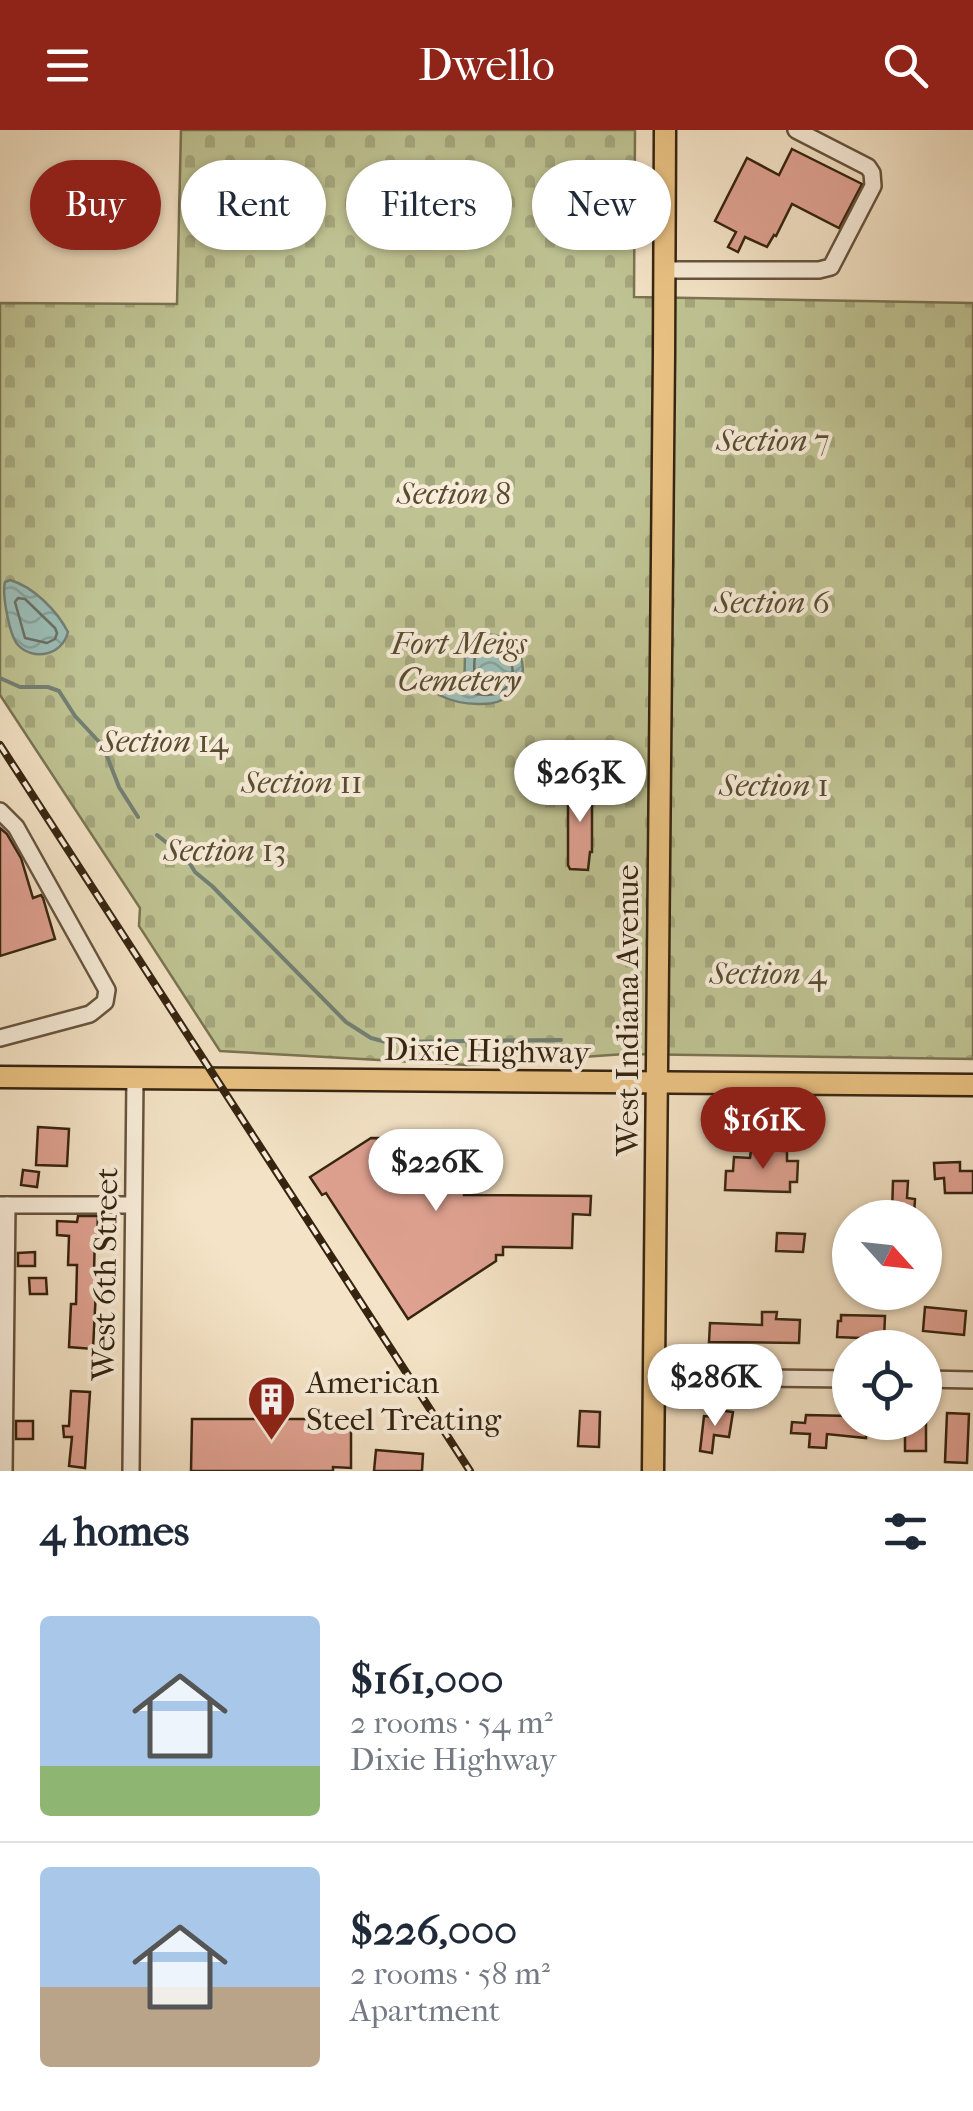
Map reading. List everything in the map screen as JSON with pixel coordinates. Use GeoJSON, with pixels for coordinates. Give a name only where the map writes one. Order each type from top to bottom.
{"type":"FeatureCollection","features":[{"type":"Feature","properties":{"kind":"main road","name":"West Indiana Avenue"},"geometry":{"type":"LineString","coordinates":[[653,1471],[664,130]]}},
{"type":"Feature","properties":{"kind":"main road","name":"Dixie Highway"},"geometry":{"type":"LineString","coordinates":[[0,1077],[973,1085]]}},
{"type":"Feature","properties":{"kind":"street"},"geometry":{"type":"LineString","coordinates":[[664,270],[831,267],[873,186],[872,172],[796,130]]}},
{"type":"Feature","properties":{"kind":"street"},"geometry":{"type":"LineString","coordinates":[[0,812],[16,827],[106,990],[104,1002],[90,1014],[0,1038]]}},
{"type":"Feature","properties":{"kind":"street","name":"West 6th Street"},"geometry":{"type":"LineString","coordinates":[[131,1471],[134,1078]]}},
{"type":"Feature","properties":{"kind":"street"},"geometry":{"type":"LineString","coordinates":[[4,1471],[3,1204],[133,1205]]}},
{"type":"Feature","properties":{"kind":"street"},"geometry":{"type":"LineString","coordinates":[[654,1377],[832,1378]]}},
{"type":"Feature","properties":{"kind":"street"},"geometry":{"type":"LineString","coordinates":[[942,1379],[973,1380]]}},
{"type":"Feature","properties":{"kind":"green space","name":"Fort Meigs Cemetery"},"geometry":{"type":"Polygon","coordinates":[[[181,130],[635,130],[635,160],[532,160],[532,250],[634,250],[634,297],[973,303],[973,1059],[625,1054],[468,1065],[220,1051],[139,926],[140,908],[0,695],[0,303],[177,304],[181,130]]]}},
{"type":"Feature","properties":{"kind":"water"},"geometry":{"type":"Polygon","coordinates":[[[10,580],[36,594],[68,632],[53,651],[31,653],[18,645],[4,596],[5,582],[10,580]]]}},
{"type":"Feature","properties":{"kind":"water"},"geometry":{"type":"Polygon","coordinates":[[[487,634],[503,638],[515,647],[523,672],[519,684],[497,702],[468,703],[439,695],[441,688],[463,683],[467,647],[487,634]]]}},
{"type":"Feature","properties":{"kind":"building"},"geometry":{"type":"Polygon","coordinates":[[[792,149],[862,184],[839,228],[792,204],[767,247],[745,237],[738,252],[728,247],[736,232],[715,221],[747,158],[779,175],[792,149]]]}},
{"type":"Feature","properties":{"kind":"building"},"geometry":{"type":"Polygon","coordinates":[[[568,782],[592,782],[592,852],[588,870],[570,869],[568,865],[568,782]]]}},
{"type":"Feature","properties":{"kind":"building"},"geometry":{"type":"Polygon","coordinates":[[[0,828],[21,858],[33,898],[43,898],[55,939],[0,956],[0,828]]]}},
{"type":"Feature","properties":{"kind":"building"},"geometry":{"type":"Polygon","coordinates":[[[38,1127],[69,1129],[67,1166],[36,1165],[38,1127]]]}},
{"type":"Feature","properties":{"kind":"building"},"geometry":{"type":"Polygon","coordinates":[[[371,1138],[488,1139],[488,1173],[464,1172],[464,1195],[591,1196],[590,1215],[573,1214],[572,1248],[503,1247],[503,1255],[496,1255],[496,1261],[408,1319],[326,1193],[322,1195],[310,1177],[371,1138]]]}},
{"type":"Feature","properties":{"kind":"building"},"geometry":{"type":"Polygon","coordinates":[[[751,1150],[787,1151],[787,1161],[798,1161],[797,1182],[790,1182],[790,1192],[725,1190],[726,1171],[733,1171],[734,1157],[750,1158],[751,1150]]]}},
{"type":"Feature","properties":{"kind":"building"},"geometry":{"type":"Polygon","coordinates":[[[960,1162],[960,1171],[973,1171],[973,1193],[945,1193],[944,1178],[935,1179],[934,1163],[960,1162]]]}},
{"type":"Feature","properties":{"kind":"building"},"geometry":{"type":"Polygon","coordinates":[[[23,1170],[39,1172],[37,1187],[21,1185],[23,1170]]]}},
{"type":"Feature","properties":{"kind":"building"},"geometry":{"type":"Polygon","coordinates":[[[893,1181],[908,1181],[907,1198],[915,1200],[892,1200],[893,1181]]]}},
{"type":"Feature","properties":{"kind":"building"},"geometry":{"type":"Polygon","coordinates":[[[78,1216],[98,1216],[93,1349],[69,1347],[77,1265],[68,1265],[69,1236],[57,1235],[57,1221],[77,1222],[78,1216]]]}},
{"type":"Feature","properties":{"kind":"building"},"geometry":{"type":"Polygon","coordinates":[[[777,1233],[805,1234],[803,1252],[776,1251],[777,1233]]]}},
{"type":"Feature","properties":{"kind":"building"},"geometry":{"type":"Polygon","coordinates":[[[35,1252],[35,1266],[18,1266],[18,1253],[35,1252]]]}},
{"type":"Feature","properties":{"kind":"building"},"geometry":{"type":"Polygon","coordinates":[[[29,1278],[46,1278],[47,1294],[30,1294],[29,1278]]]}},
{"type":"Feature","properties":{"kind":"building"},"geometry":{"type":"Polygon","coordinates":[[[925,1310],[966,1311],[964,1335],[923,1330],[925,1310]]]}},
{"type":"Feature","properties":{"kind":"building"},"geometry":{"type":"Polygon","coordinates":[[[762,1312],[777,1312],[776,1319],[800,1320],[799,1343],[709,1342],[710,1323],[762,1325],[762,1312]]]}},
{"type":"Feature","properties":{"kind":"building"},"geometry":{"type":"Polygon","coordinates":[[[841,1315],[885,1316],[884,1330],[837,1330],[841,1315]]]}},
{"type":"Feature","properties":{"kind":"building"},"geometry":{"type":"Polygon","coordinates":[[[71,1391],[90,1392],[85,1468],[69,1466],[72,1437],[64,1437],[63,1426],[69,1426],[71,1391]]]}},
{"type":"Feature","properties":{"kind":"building"},"geometry":{"type":"Polygon","coordinates":[[[717,1410],[733,1412],[729,1437],[714,1435],[712,1453],[700,1451],[704,1416],[716,1417],[717,1410]]]}},
{"type":"Feature","properties":{"kind":"building"},"geometry":{"type":"Polygon","coordinates":[[[580,1411],[600,1412],[599,1447],[578,1446],[580,1411]]]}},
{"type":"Feature","properties":{"kind":"building"},"geometry":{"type":"Polygon","coordinates":[[[947,1413],[969,1414],[967,1463],[945,1462],[947,1413]]]}},
{"type":"Feature","properties":{"kind":"building"},"geometry":{"type":"Polygon","coordinates":[[[806,1415],[832,1416],[832,1435],[827,1434],[826,1448],[809,1447],[810,1434],[791,1433],[792,1422],[805,1423],[806,1415]]]}},
{"type":"Feature","properties":{"kind":"building","name":"American Steel Treating"},"geometry":{"type":"Polygon","coordinates":[[[192,1419],[351,1419],[351,1468],[191,1471],[192,1419]]]}},
{"type":"Feature","properties":{"kind":"building"},"geometry":{"type":"Polygon","coordinates":[[[16,1421],[33,1421],[33,1439],[16,1439],[16,1421]]]}},
{"type":"Feature","properties":{"kind":"building"},"geometry":{"type":"Polygon","coordinates":[[[905,1440],[926,1440],[926,1451],[905,1451],[905,1440]]]}},
{"type":"Feature","properties":{"kind":"building"},"geometry":{"type":"Polygon","coordinates":[[[376,1450],[423,1454],[422,1471],[374,1471],[376,1450]]]}},
{"type":"Feature","properties":{"kind":"waterway"},"geometry":{"type":"LineString","coordinates":[[0,678],[20,687],[59,691],[75,716],[103,746],[119,787],[138,817]]}},
{"type":"Feature","properties":{"kind":"waterway"},"geometry":{"type":"LineString","coordinates":[[157,835],[187,859],[195,872],[346,1022],[371,1038],[386,1042],[561,1040]]}},
{"type":"Feature","properties":{"kind":"railway"},"geometry":{"type":"LineString","coordinates":[[0,745],[470,1471]]}},
{"type":"Feature","properties":{"kind":"place","name":"American Steel Treating"},"geometry":{"type":"Point","coordinates":[271,1442]}},
{"type":"Feature","properties":{"kind":"park label","name":"Section 7"},"geometry":{"type":"Point","coordinates":[773,440]}},
{"type":"Feature","properties":{"kind":"park label","name":"Section 8"},"geometry":{"type":"Point","coordinates":[454,493]}},
{"type":"Feature","properties":{"kind":"park label","name":"Section 6"},"geometry":{"type":"Point","coordinates":[772,602]}},
{"type":"Feature","properties":{"kind":"park label","name":"Section 14"},"geometry":{"type":"Point","coordinates":[164,741]}},
{"type":"Feature","properties":{"kind":"park label","name":"Section 11"},"geometry":{"type":"Point","coordinates":[302,782]}},
{"type":"Feature","properties":{"kind":"park label","name":"Section 1"},"geometry":{"type":"Point","coordinates":[774,785]}},
{"type":"Feature","properties":{"kind":"park label","name":"Section 13"},"geometry":{"type":"Point","coordinates":[225,850]}},
{"type":"Feature","properties":{"kind":"park label","name":"Section 4"},"geometry":{"type":"Point","coordinates":[768,973]}}]}
